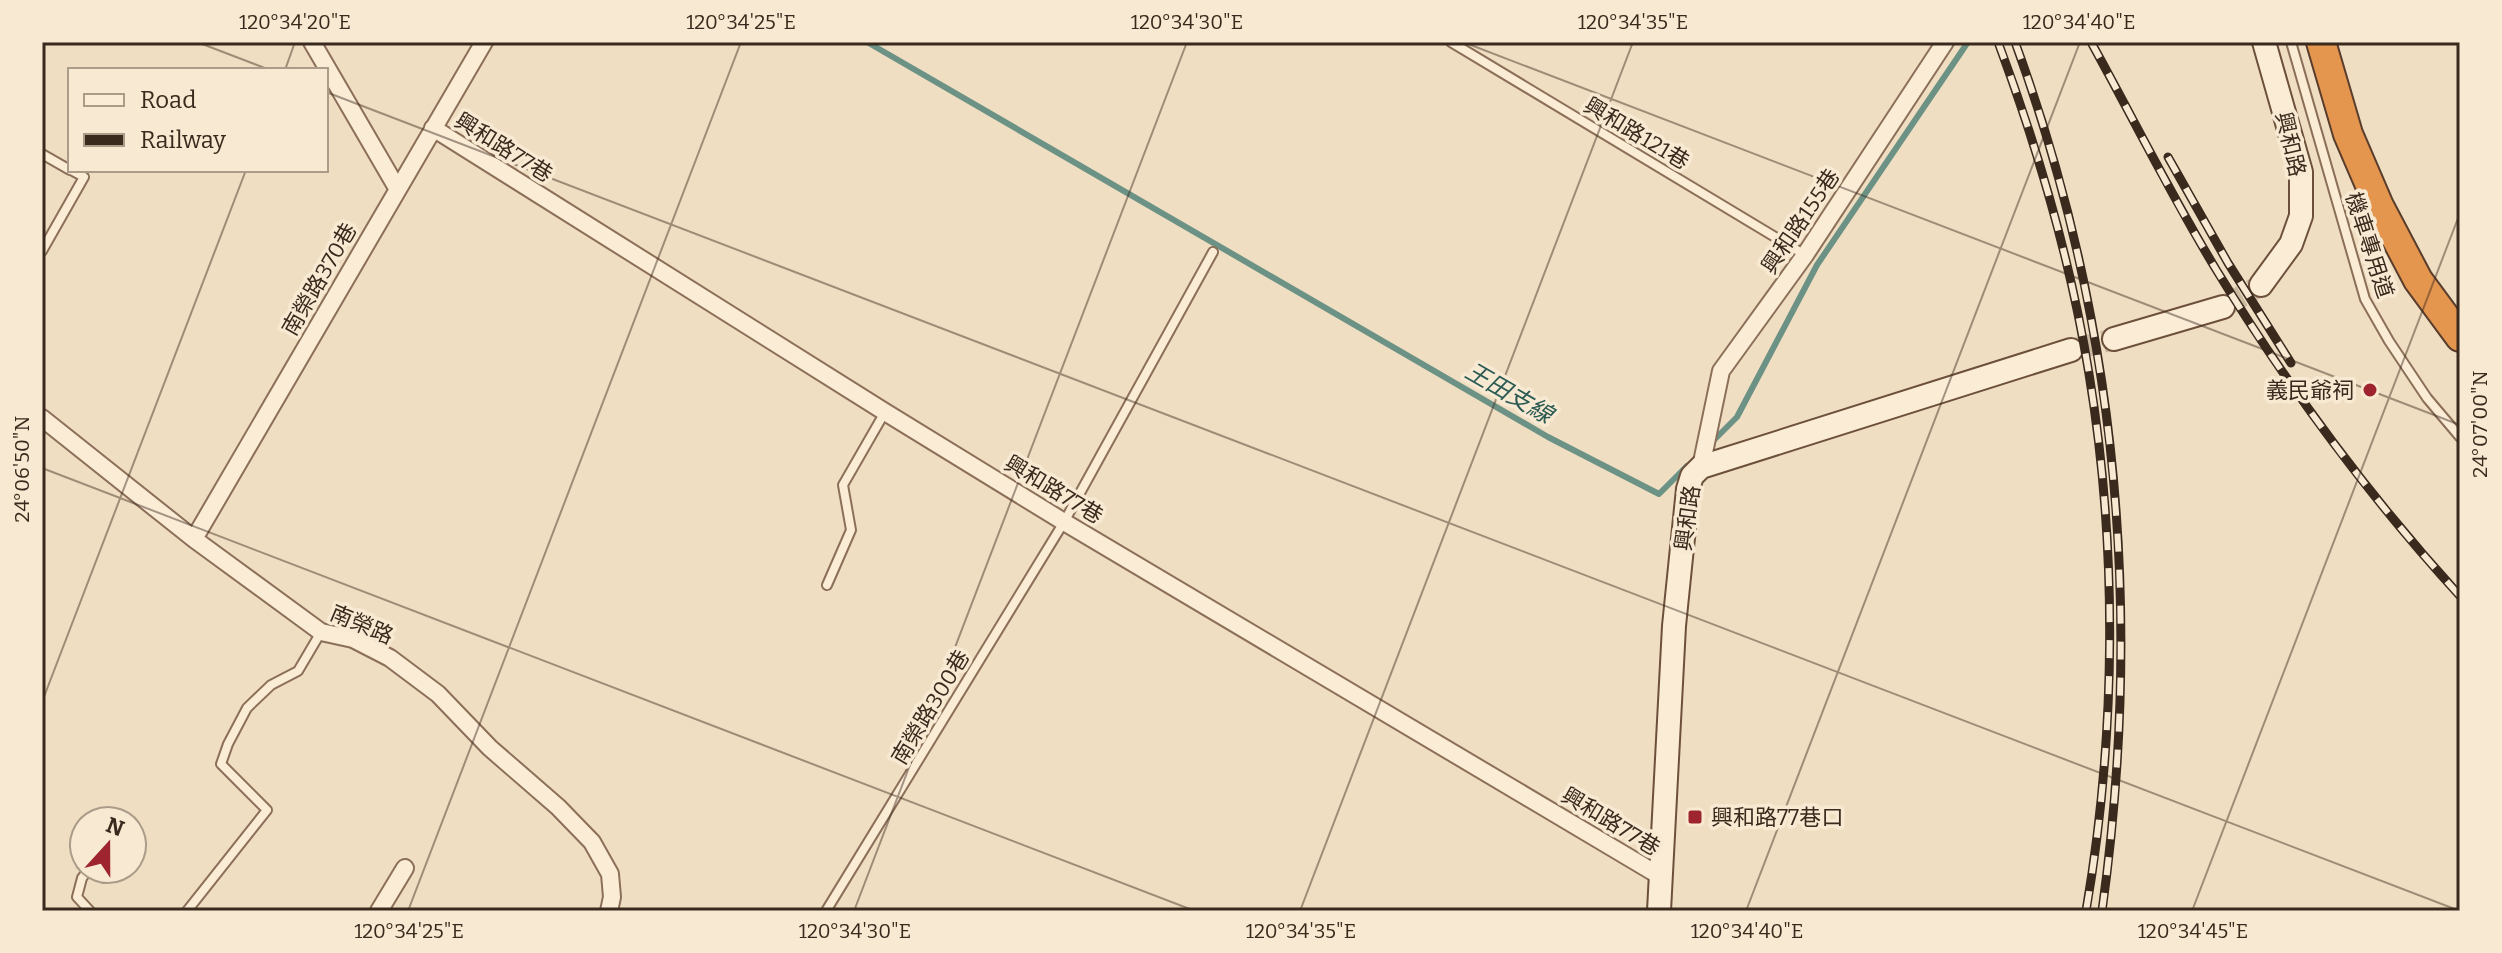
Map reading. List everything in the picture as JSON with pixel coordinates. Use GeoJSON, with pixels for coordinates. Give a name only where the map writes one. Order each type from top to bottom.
{"type":"FeatureCollection","features":[{"type":"Feature","properties":{"kind":"highway"},"geometry":{"type":"LineString","coordinates":[[2321,42],[2348,134],[2379,206],[2418,280],[2460,337]]}},
{"type":"Feature","properties":{"kind":"street"},"geometry":{"type":"LineString","coordinates":[[312,42],[327,68]]}},
{"type":"Feature","properties":{"kind":"street","name":"南榮路370巷"},"geometry":{"type":"LineString","coordinates":[[194,539],[484,42]]}},
{"type":"Feature","properties":{"kind":"street","name":"興和路155巷"},"geometry":{"type":"LineString","coordinates":[[1701,466],[1721,371],[1805,255],[1945,42]]}},
{"type":"Feature","properties":{"kind":"street","name":"興和路"},"geometry":{"type":"LineString","coordinates":[[2261,285],[2291,244],[2301,216],[2301,172],[2264,42]]}},
{"type":"Feature","properties":{"kind":"street"},"geometry":{"type":"LineString","coordinates":[[328,69],[397,188]]}},
{"type":"Feature","properties":{"kind":"street","name":"興和路77巷"},"geometry":{"type":"LineString","coordinates":[[433,128],[1064,522],[1660,876]]}},
{"type":"Feature","properties":{"kind":"street"},"geometry":{"type":"LineString","coordinates":[[2114,339],[2223,307]]}},
{"type":"Feature","properties":{"kind":"street","name":"興和路"},"geometry":{"type":"LineString","coordinates":[[1659,911],[1674,626],[1688,489],[1692,476],[1701,466],[2071,350]]}},
{"type":"Feature","properties":{"kind":"street","name":"南榮路"},"geometry":{"type":"LineString","coordinates":[[42,418],[194,539],[321,632],[353,639],[390,658],[438,694],[490,748],[558,807],[592,842],[610,874],[612,897],[609,911]]}},
{"type":"Feature","properties":{"kind":"street"},"geometry":{"type":"LineString","coordinates":[[379,911],[405,868]]}},
{"type":"Feature","properties":{"kind":"lane","name":"興和路121巷"},"geometry":{"type":"LineString","coordinates":[[1451,42],[1805,255]]}},
{"type":"Feature","properties":{"kind":"lane","name":"機車專用道"},"geometry":{"type":"LineString","coordinates":[[2291,42],[2365,299],[2427,398],[2460,437]]}},
{"type":"Feature","properties":{"kind":"lane"},"geometry":{"type":"LineString","coordinates":[[42,154],[68,169]]}},
{"type":"Feature","properties":{"kind":"lane"},"geometry":{"type":"LineString","coordinates":[[42,251],[84,177],[74,172]]}},
{"type":"Feature","properties":{"kind":"lane","name":"南榮路300巷"},"geometry":{"type":"LineString","coordinates":[[826,911],[1064,522],[1213,252]]}},
{"type":"Feature","properties":{"kind":"lane"},"geometry":{"type":"LineString","coordinates":[[827,585],[851,530],[843,485],[885,412]]}},
{"type":"Feature","properties":{"kind":"lane"},"geometry":{"type":"LineString","coordinates":[[187,911],[267,810],[221,764],[228,744],[247,708],[271,685],[298,671],[321,632]]}},
{"type":"Feature","properties":{"kind":"lane"},"geometry":{"type":"LineString","coordinates":[[80,885],[77,897],[90,911]]}},
{"type":"Feature","properties":{"kind":"waterway","name":"王田支線"},"geometry":{"type":"LineString","coordinates":[[867,42],[1548,437],[1659,494],[1687,466]]}},
{"type":"Feature","properties":{"kind":"waterway","name":"王田支線"},"geometry":{"type":"LineString","coordinates":[[1709,445],[1737,417],[1817,265],[1968,42]]}},
{"type":"Feature","properties":{"kind":"tunnel"},"geometry":{"type":"LineString","coordinates":[[2223,307],[2261,285]]}},
{"type":"Feature","properties":{"kind":"tunnel"},"geometry":{"type":"LineString","coordinates":[[2071,350],[2114,339]]}},
{"type":"Feature","properties":{"kind":"railway"},"geometry":{"type":"LineString","coordinates":[[1998,42],[2040,165],[2073,290],[2089,374],[2105,508],[2109,575],[2108,711],[2096,845],[2086,911]]}},
{"type":"Feature","properties":{"kind":"railway"},"geometry":{"type":"LineString","coordinates":[[2015,42],[2050,148],[2078,255],[2099,363],[2112,471],[2120,580],[2120,690],[2114,800],[2102,911]]}},
{"type":"Feature","properties":{"kind":"railway"},"geometry":{"type":"LineString","coordinates":[[2091,42],[2200,243],[2272,357],[2361,479],[2460,596]]}},
{"type":"Feature","properties":{"kind":"railway"},"geometry":{"type":"LineString","coordinates":[[2168,157],[2228,263],[2291,363]]}},
{"type":"Feature","properties":{"kind":"place","name":"義民爺祠"},"geometry":{"type":"Point","coordinates":[2370,390]}},
{"type":"Feature","properties":{"kind":"place","name":"興和路77巷口"},"geometry":{"type":"Point","coordinates":[1695,817]}}]}
